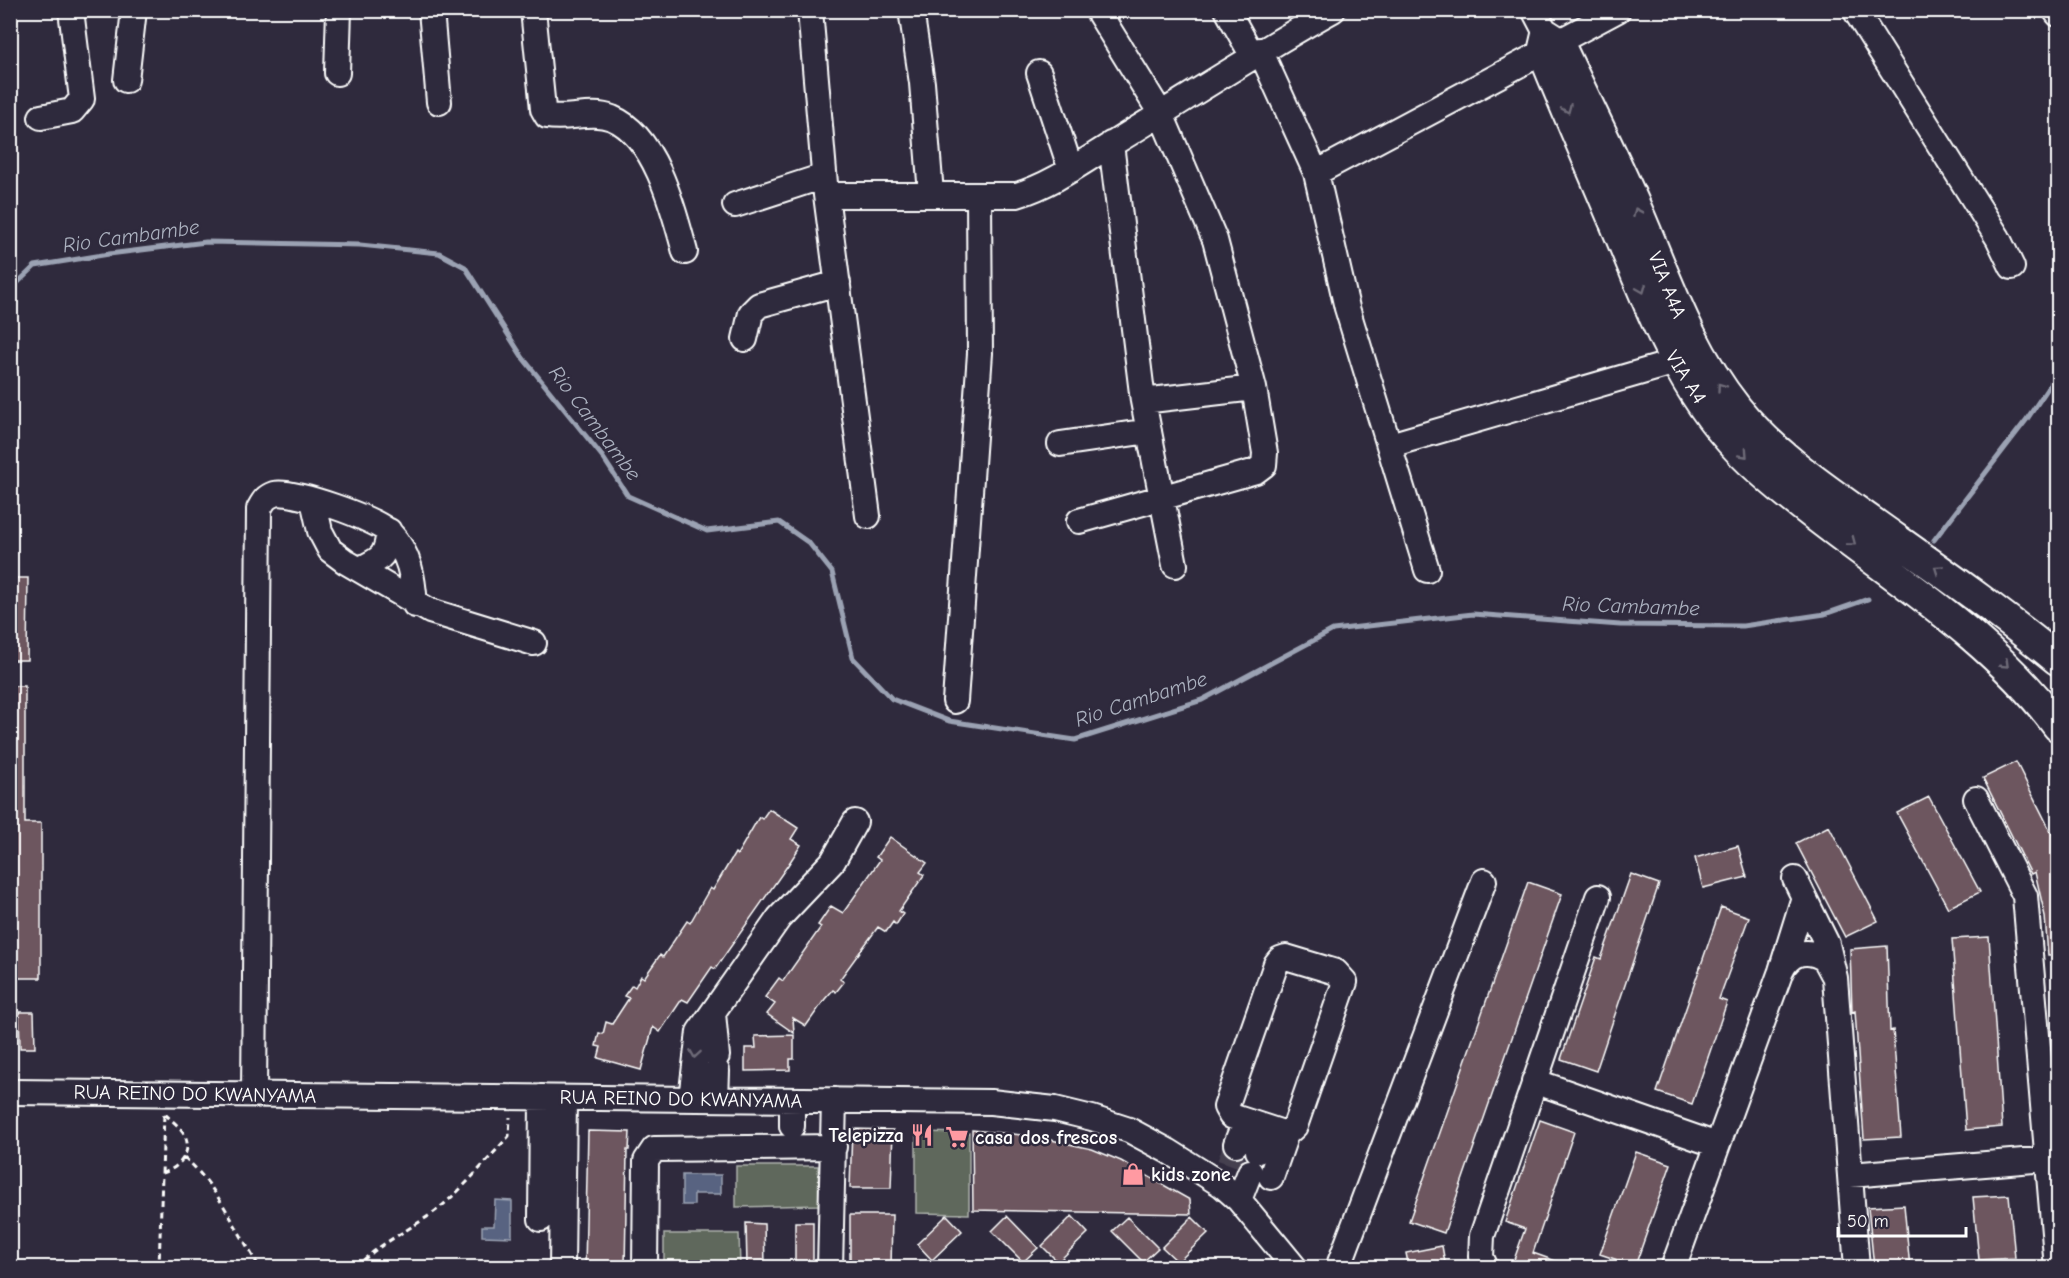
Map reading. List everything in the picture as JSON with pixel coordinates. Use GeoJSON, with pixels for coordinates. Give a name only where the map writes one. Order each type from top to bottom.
{"type":"FeatureCollection","features":[{"type":"Feature","properties":{"kind":"main road","name":"VIA A4"},"geometry":{"type":"LineString","coordinates":[[1545,35],[1657,326],[1696,397],[1742,452],[1814,496],[2006,665],[2058,726]]}},
{"type":"Feature","properties":{"kind":"main road","name":"VIA A4A"},"geometry":{"type":"LineString","coordinates":[[1545,35],[1639,215],[1678,315],[1705,365],[1737,410],[1814,496],[1986,603],[2058,660]]}},
{"type":"Feature","properties":{"kind":"street"},"geometry":{"type":"LineString","coordinates":[[41,117],[72,111],[82,99],[71,10]]}},
{"type":"Feature","properties":{"kind":"street"},"geometry":{"type":"LineString","coordinates":[[126,80],[134,10]]}},
{"type":"Feature","properties":{"kind":"street"},"geometry":{"type":"LineString","coordinates":[[337,73],[339,10]]}},
{"type":"Feature","properties":{"kind":"street"},"geometry":{"type":"LineString","coordinates":[[431,10],[439,102]]}},
{"type":"Feature","properties":{"kind":"street"},"geometry":{"type":"LineString","coordinates":[[533,10],[543,109],[548,116],[557,118],[588,115],[612,118],[632,133],[653,161],[668,191],[685,252]]}},
{"type":"Feature","properties":{"kind":"street"},"geometry":{"type":"LineString","coordinates":[[810,10],[825,185],[868,516]]}},
{"type":"Feature","properties":{"kind":"street"},"geometry":{"type":"LineString","coordinates":[[911,10],[922,83],[932,194]]}},
{"type":"Feature","properties":{"kind":"street"},"geometry":{"type":"LineString","coordinates":[[1079,521],[1256,471],[1264,465],[1265,453],[1254,388],[1215,240],[1161,114],[1097,10]]}},
{"type":"Feature","properties":{"kind":"street"},"geometry":{"type":"LineString","coordinates":[[1227,10],[1256,53],[1316,173],[1347,308],[1427,570]]}},
{"type":"Feature","properties":{"kind":"street"},"geometry":{"type":"LineString","coordinates":[[735,205],[825,185],[932,194],[1017,195],[1034,190],[1071,170],[1256,53],[1333,10]]}},
{"type":"Feature","properties":{"kind":"street"},"geometry":{"type":"LineString","coordinates":[[1316,173],[1545,35],[1618,10]]}},
{"type":"Feature","properties":{"kind":"street"},"geometry":{"type":"LineString","coordinates":[[1855,10],[1998,238],[2012,267]]}},
{"type":"Feature","properties":{"kind":"street"},"geometry":{"type":"LineString","coordinates":[[2055,10],[2058,14]]}},
{"type":"Feature","properties":{"kind":"street"},"geometry":{"type":"LineString","coordinates":[[1039,73],[1071,170]]}},
{"type":"Feature","properties":{"kind":"street"},"geometry":{"type":"LineString","coordinates":[[1111,144],[1143,401],[1176,566]]}},
{"type":"Feature","properties":{"kind":"street"},"geometry":{"type":"LineString","coordinates":[[955,701],[980,353],[979,195]]}},
{"type":"Feature","properties":{"kind":"street"},"geometry":{"type":"LineString","coordinates":[[745,339],[751,313],[759,305],[837,283]]}},
{"type":"Feature","properties":{"kind":"street"},"geometry":{"type":"LineString","coordinates":[[1390,445],[1676,362]]}},
{"type":"Feature","properties":{"kind":"street"},"geometry":{"type":"LineString","coordinates":[[1143,401],[1254,388]]}},
{"type":"Feature","properties":{"kind":"street"},"geometry":{"type":"LineString","coordinates":[[1060,444],[1149,431]]}},
{"type":"Feature","properties":{"kind":"street"},"geometry":{"type":"LineString","coordinates":[[254,1095],[259,509],[265,498],[277,493],[313,500],[372,521],[389,531],[412,567],[415,604]]}},
{"type":"Feature","properties":{"kind":"street"},"geometry":{"type":"LineString","coordinates":[[313,500],[320,531],[330,550],[415,604],[534,643]]}},
{"type":"Feature","properties":{"kind":"street"},"geometry":{"type":"LineString","coordinates":[[360,568],[379,560],[386,551],[389,531]]}},
{"type":"Feature","properties":{"kind":"street"},"geometry":{"type":"LineString","coordinates":[[1976,799],[2025,896],[2056,1268]]}},
{"type":"Feature","properties":{"kind":"street"},"geometry":{"type":"LineString","coordinates":[[691,1099],[699,1032],[779,918],[833,861],[855,822]]}},
{"type":"Feature","properties":{"kind":"street"},"geometry":{"type":"LineString","coordinates":[[1338,1268],[1484,881]]}},
{"type":"Feature","properties":{"kind":"street"},"geometry":{"type":"LineString","coordinates":[[1673,1268],[1780,971],[1799,888],[1827,944],[1835,978],[1857,1268]]}},
{"type":"Feature","properties":{"kind":"street"},"geometry":{"type":"LineString","coordinates":[[1486,1268],[1481,1257],[1482,1236],[1599,897]]}},
{"type":"Feature","properties":{"kind":"street"},"geometry":{"type":"LineString","coordinates":[[1780,971],[1792,956],[1800,953],[1816,953],[1826,959],[1835,978]]}},
{"type":"Feature","properties":{"kind":"street"},"geometry":{"type":"LineString","coordinates":[[1286,957],[1336,972],[1345,982],[1295,1126],[1266,1127],[1231,1116],[1226,1107],[1278,962],[1286,957]]}},
{"type":"Feature","properties":{"kind":"street"},"geometry":{"type":"LineString","coordinates":[[713,1013],[717,1063],[716,1099]]}},
{"type":"Feature","properties":{"kind":"street"},"geometry":{"type":"LineString","coordinates":[[1534,1081],[1717,1145]]}},
{"type":"Feature","properties":{"kind":"street","name":"RUA REINO DO KWANYAMA"},"geometry":{"type":"LineString","coordinates":[[10,1092],[165,1103],[254,1095],[553,1097],[991,1102],[1055,1109],[1129,1130],[1168,1151],[1244,1170],[1295,1268]]}},
{"type":"Feature","properties":{"kind":"street"},"geometry":{"type":"LineString","coordinates":[[541,1219],[553,1097]]}},
{"type":"Feature","properties":{"kind":"street"},"geometry":{"type":"LineString","coordinates":[[553,1097],[561,1268]]}},
{"type":"Feature","properties":{"kind":"street"},"geometry":{"type":"LineString","coordinates":[[792,1100],[792,1136]]}},
{"type":"Feature","properties":{"kind":"street"},"geometry":{"type":"LineString","coordinates":[[828,1100],[826,1139],[830,1268]]}},
{"type":"Feature","properties":{"kind":"street"},"geometry":{"type":"LineString","coordinates":[[1244,1170],[1266,1127]]}},
{"type":"Feature","properties":{"kind":"street"},"geometry":{"type":"LineString","coordinates":[[1244,1170],[1266,1127]]}},
{"type":"Feature","properties":{"kind":"street"},"geometry":{"type":"LineString","coordinates":[[645,1268],[646,1161],[654,1149],[792,1136],[826,1139]]}},
{"type":"Feature","properties":{"kind":"street"},"geometry":{"type":"LineString","coordinates":[[1850,1175],[2047,1159]]}},
{"type":"Feature","properties":{"kind":"path"},"geometry":{"type":"LineString","coordinates":[[356,1268],[368,1256],[439,1208],[509,1136],[509,1097]]}},
{"type":"Feature","properties":{"kind":"path"},"geometry":{"type":"LineString","coordinates":[[162,1173],[173,1170],[184,1157],[188,1145],[183,1132],[165,1103]]}},
{"type":"Feature","properties":{"kind":"path"},"geometry":{"type":"LineString","coordinates":[[159,1268],[165,1103]]}},
{"type":"Feature","properties":{"kind":"path"},"geometry":{"type":"LineString","coordinates":[[184,1157],[214,1189],[231,1222],[260,1268]]}},
{"type":"Feature","properties":{"kind":"green space"},"geometry":{"type":"Polygon","coordinates":[[[916,1132],[969,1133],[969,1214],[916,1213],[916,1132]]]}},
{"type":"Feature","properties":{"kind":"green space"},"geometry":{"type":"Polygon","coordinates":[[[736,1166],[818,1166],[819,1205],[736,1207],[736,1166]]]}},
{"type":"Feature","properties":{"kind":"green space"},"geometry":{"type":"Polygon","coordinates":[[[664,1234],[739,1234],[740,1267],[664,1267],[664,1234]]]}},
{"type":"Feature","properties":{"kind":"water"},"geometry":{"type":"Polygon","coordinates":[[[682,1175],[721,1175],[721,1194],[694,1194],[694,1205],[682,1205],[682,1175]]]}},
{"type":"Feature","properties":{"kind":"water"},"geometry":{"type":"Polygon","coordinates":[[[495,1200],[512,1201],[512,1237],[482,1236],[482,1226],[494,1226],[495,1200]]]}},
{"type":"Feature","properties":{"kind":"building"},"geometry":{"type":"Polygon","coordinates":[[[10,578],[28,578],[27,660],[10,660],[10,578]]]}},
{"type":"Feature","properties":{"kind":"building"},"geometry":{"type":"Polygon","coordinates":[[[10,686],[25,686],[25,823],[41,823],[41,978],[10,978],[10,686]]]}},
{"type":"Feature","properties":{"kind":"building"},"geometry":{"type":"Polygon","coordinates":[[[2016,762],[2058,846],[2058,956],[2048,956],[2045,916],[2035,872],[2031,874],[1983,778],[2016,762]]]}},
{"type":"Feature","properties":{"kind":"building"},"geometry":{"type":"Polygon","coordinates":[[[1929,797],[1980,892],[1948,908],[1897,813],[1929,797]]]}},
{"type":"Feature","properties":{"kind":"building"},"geometry":{"type":"Polygon","coordinates":[[[769,809],[798,828],[791,839],[801,845],[788,865],[715,969],[712,967],[688,1002],[682,999],[660,1032],[653,1027],[641,1070],[598,1058],[601,1047],[596,1046],[599,1033],[603,1034],[606,1022],[612,1024],[629,998],[624,996],[632,985],[635,987],[641,976],[644,978],[660,955],[663,957],[687,921],[690,923],[710,888],[713,890],[759,817],[762,819],[769,809]]]}},
{"type":"Feature","properties":{"kind":"building"},"geometry":{"type":"Polygon","coordinates":[[[1829,826],[1878,921],[1845,937],[1796,843],[1829,826]]]}},
{"type":"Feature","properties":{"kind":"building"},"geometry":{"type":"Polygon","coordinates":[[[890,837],[927,863],[920,872],[924,875],[899,911],[903,914],[896,925],[893,922],[886,932],[878,927],[840,979],[844,982],[836,992],[833,990],[825,999],[806,1026],[793,1018],[794,1033],[767,1014],[775,1004],[765,997],[779,978],[783,981],[821,927],[818,925],[831,906],[843,913],[880,860],[876,857],[890,837]]]}},
{"type":"Feature","properties":{"kind":"building"},"geometry":{"type":"Polygon","coordinates":[[[1738,846],[1747,877],[1703,888],[1695,858],[1738,846]]]}},
{"type":"Feature","properties":{"kind":"building"},"geometry":{"type":"Polygon","coordinates":[[[1631,874],[1659,884],[1596,1071],[1561,1059],[1596,957],[1601,959],[1631,874]]]}},
{"type":"Feature","properties":{"kind":"building"},"geometry":{"type":"Polygon","coordinates":[[[1528,882],[1562,894],[1444,1233],[1409,1221],[1528,882]]]}},
{"type":"Feature","properties":{"kind":"building"},"geometry":{"type":"Polygon","coordinates":[[[1721,907],[1749,917],[1719,999],[1727,1002],[1692,1104],[1657,1092],[1721,907]]]}},
{"type":"Feature","properties":{"kind":"building"},"geometry":{"type":"Polygon","coordinates":[[[1989,937],[2002,1127],[1966,1130],[1952,939],[1989,937]]]}},
{"type":"Feature","properties":{"kind":"building"},"geometry":{"type":"Polygon","coordinates":[[[1887,946],[1890,1031],[1893,1030],[1901,1137],[1864,1139],[1855,1011],[1852,1012],[1850,949],[1887,946]]]}},
{"type":"Feature","properties":{"kind":"building"},"geometry":{"type":"Polygon","coordinates":[[[19,1012],[34,1012],[35,1048],[20,1048],[19,1012]]]}},
{"type":"Feature","properties":{"kind":"building"},"geometry":{"type":"Polygon","coordinates":[[[794,1035],[794,1059],[790,1059],[790,1070],[745,1071],[745,1048],[756,1048],[755,1036],[794,1035]]]}},
{"type":"Feature","properties":{"kind":"building"},"geometry":{"type":"Polygon","coordinates":[[[1540,1120],[1574,1132],[1533,1253],[1567,1265],[1567,1268],[1511,1268],[1525,1229],[1505,1222],[1540,1120]]]}},
{"type":"Feature","properties":{"kind":"building"},"geometry":{"type":"Polygon","coordinates":[[[852,1129],[893,1130],[891,1188],[850,1188],[852,1129]]]}},
{"type":"Feature","properties":{"kind":"building"},"geometry":{"type":"Polygon","coordinates":[[[972,1130],[1033,1136],[1092,1149],[1121,1161],[1190,1200],[1191,1214],[973,1210],[972,1130]]]}},
{"type":"Feature","properties":{"kind":"building"},"geometry":{"type":"Polygon","coordinates":[[[588,1131],[630,1132],[629,1150],[627,1150],[625,1268],[585,1268],[588,1131]]]}},
{"type":"Feature","properties":{"kind":"building"},"geometry":{"type":"Polygon","coordinates":[[[1636,1152],[1671,1164],[1635,1266],[1600,1254],[1636,1152]]]}},
{"type":"Feature","properties":{"kind":"building"},"geometry":{"type":"Polygon","coordinates":[[[2009,1195],[2015,1258],[1979,1260],[1973,1197],[2009,1195]]]}},
{"type":"Feature","properties":{"kind":"building"},"geometry":{"type":"Polygon","coordinates":[[[1904,1205],[1910,1268],[1874,1268],[1868,1207],[1904,1205]]]}},
{"type":"Feature","properties":{"kind":"building"},"geometry":{"type":"Polygon","coordinates":[[[850,1215],[892,1215],[891,1268],[850,1268],[850,1215]]]}},
{"type":"Feature","properties":{"kind":"building"},"geometry":{"type":"Polygon","coordinates":[[[947,1215],[962,1231],[932,1260],[917,1244],[947,1215]]]}},
{"type":"Feature","properties":{"kind":"building"},"geometry":{"type":"Polygon","coordinates":[[[1007,1216],[1038,1248],[1023,1262],[992,1231],[1007,1216]]]}},
{"type":"Feature","properties":{"kind":"building"},"geometry":{"type":"Polygon","coordinates":[[[1072,1216],[1088,1233],[1058,1262],[1042,1246],[1072,1216]]]}},
{"type":"Feature","properties":{"kind":"building"},"geometry":{"type":"Polygon","coordinates":[[[1127,1217],[1158,1248],[1143,1262],[1112,1231],[1127,1217]]]}},
{"type":"Feature","properties":{"kind":"building"},"geometry":{"type":"Polygon","coordinates":[[[1192,1217],[1208,1233],[1178,1262],[1162,1247],[1192,1217]]]}},
{"type":"Feature","properties":{"kind":"building"},"geometry":{"type":"Polygon","coordinates":[[[795,1222],[813,1222],[813,1263],[795,1263],[795,1222]]]}},
{"type":"Feature","properties":{"kind":"building"},"geometry":{"type":"Polygon","coordinates":[[[746,1223],[764,1224],[765,1265],[747,1265],[746,1223]]]}},
{"type":"Feature","properties":{"kind":"building"},"geometry":{"type":"Polygon","coordinates":[[[1442,1246],[1446,1268],[1409,1268],[1406,1253],[1442,1246]]]}},
{"type":"Feature","properties":{"kind":"waterway","name":"Rio Cambambe"},"geometry":{"type":"LineString","coordinates":[[10,290],[35,266],[206,242],[360,245],[439,253],[465,267],[523,358],[602,456],[628,496],[707,531],[779,522],[809,543],[832,572],[853,658],[892,699],[949,721],[1075,740],[1202,700],[1333,630],[1473,614],[1620,625],[1743,626],[1825,614],[1868,599]]}},
{"type":"Feature","properties":{"kind":"waterway","name":"Rio Cambambe"},"geometry":{"type":"LineString","coordinates":[[1934,540],[2027,419],[2058,373]]}},
{"type":"Feature","properties":{"kind":"tunnel"},"geometry":{"type":"LineString","coordinates":[[1229,1164],[1236,1144]]}},
{"type":"Feature","properties":{"kind":"place","name":"Telepizza"},"geometry":{"type":"Point","coordinates":[922,1135]}},
{"type":"Feature","properties":{"kind":"place","name":"casa dos frescos"},"geometry":{"type":"Point","coordinates":[957,1137]}},
{"type":"Feature","properties":{"kind":"place","name":"kids zone"},"geometry":{"type":"Point","coordinates":[1133,1174]}}]}
